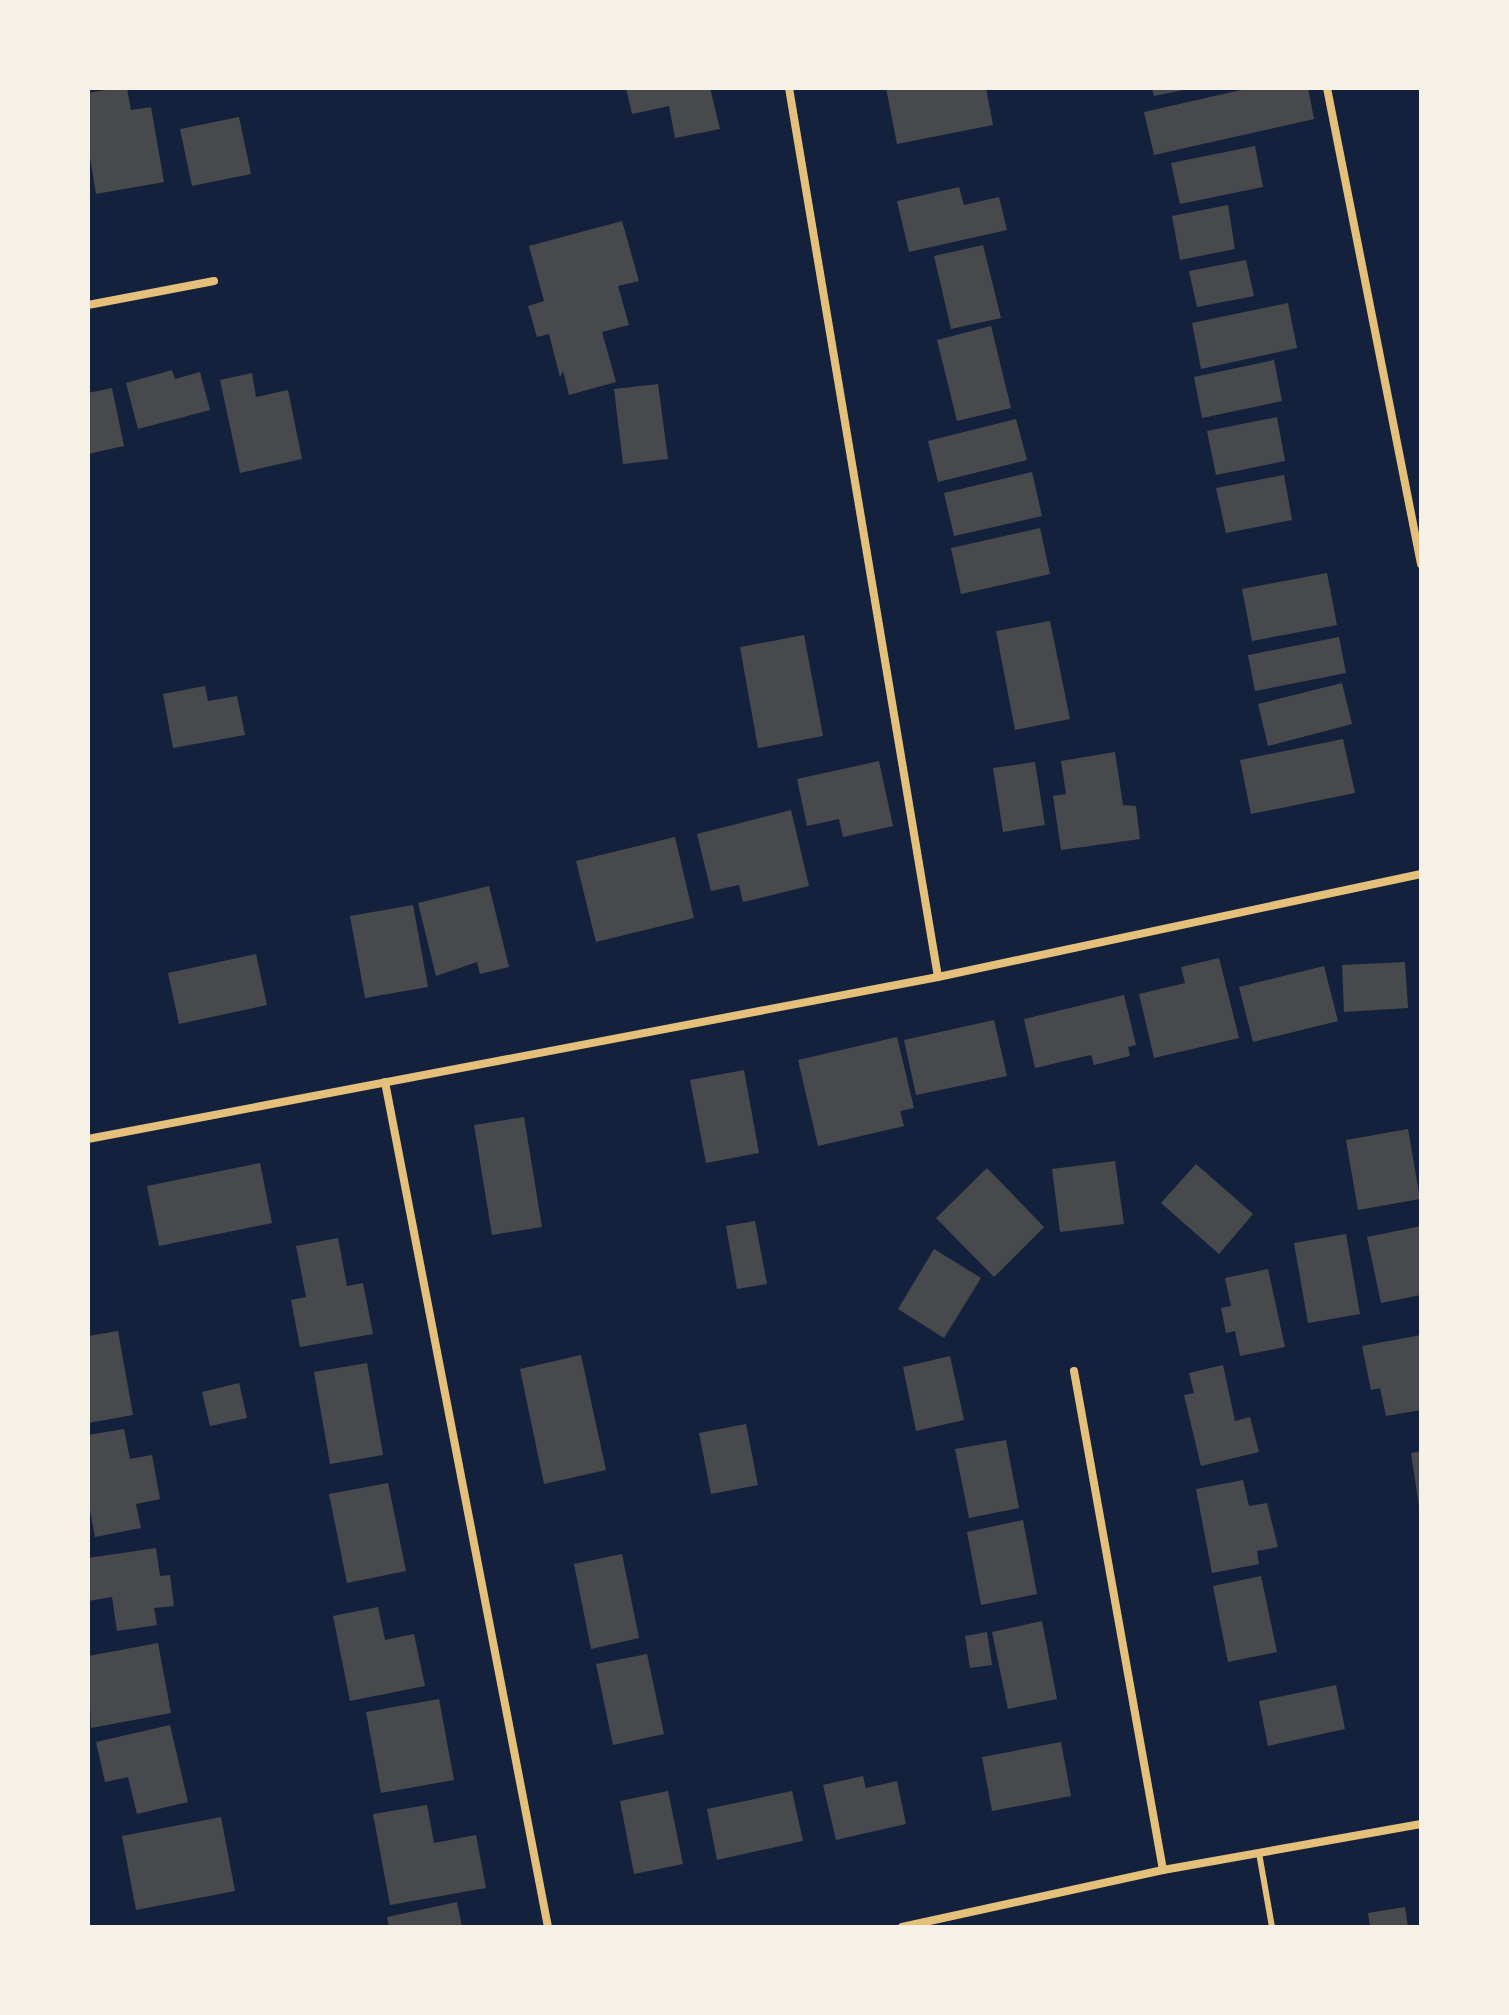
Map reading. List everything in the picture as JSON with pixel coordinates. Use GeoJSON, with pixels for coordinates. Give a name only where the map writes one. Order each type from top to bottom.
{"type":"FeatureCollection","features":[{"type":"Feature","properties":{"kind":"street"},"geometry":{"type":"LineString","coordinates":[[789,88],[938,977]]}},
{"type":"Feature","properties":{"kind":"street"},"geometry":{"type":"LineString","coordinates":[[1327,88],[1421,564]]}},
{"type":"Feature","properties":{"kind":"street"},"geometry":{"type":"LineString","coordinates":[[88,305],[214,281]]}},
{"type":"Feature","properties":{"kind":"street"},"geometry":{"type":"LineString","coordinates":[[88,1139],[938,977],[1421,874]]}},
{"type":"Feature","properties":{"kind":"street"},"geometry":{"type":"LineString","coordinates":[[385,1082],[548,1927]]}},
{"type":"Feature","properties":{"kind":"street"},"geometry":{"type":"LineString","coordinates":[[1074,1371],[1163,1870]]}},
{"type":"Feature","properties":{"kind":"street"},"geometry":{"type":"LineString","coordinates":[[902,1927],[1163,1870],[1421,1824]]}},
{"type":"Feature","properties":{"kind":"lane"},"geometry":{"type":"LineString","coordinates":[[1259,1853],[1272,1927]]}},
{"type":"Feature","properties":{"kind":"building"},"geometry":{"type":"Polygon","coordinates":[[[127,88],[131,110],[151,107],[164,182],[96,194],[88,145],[88,93],[127,88]]]}},
{"type":"Feature","properties":{"kind":"building"},"geometry":{"type":"Polygon","coordinates":[[[626,88],[710,88],[720,129],[675,138],[669,106],[632,114],[626,88]]]}},
{"type":"Feature","properties":{"kind":"building"},"geometry":{"type":"Polygon","coordinates":[[[886,88],[986,88],[993,125],[897,144],[886,88]]]}},
{"type":"Feature","properties":{"kind":"building"},"geometry":{"type":"Polygon","coordinates":[[[1152,88],[1188,88],[1188,89],[1154,96],[1152,88]]]}},
{"type":"Feature","properties":{"kind":"building"},"geometry":{"type":"Polygon","coordinates":[[[1250,88],[1308,88],[1314,119],[1154,155],[1144,112],[1250,88]]]}},
{"type":"Feature","properties":{"kind":"building"},"geometry":{"type":"Polygon","coordinates":[[[239,117],[251,174],[192,186],[180,129],[239,117]]]}},
{"type":"Feature","properties":{"kind":"building"},"geometry":{"type":"Polygon","coordinates":[[[1255,146],[1263,187],[1180,204],[1171,163],[1255,146]]]}},
{"type":"Feature","properties":{"kind":"building"},"geometry":{"type":"Polygon","coordinates":[[[959,187],[964,205],[999,197],[1007,230],[909,252],[897,201],[959,187]]]}},
{"type":"Feature","properties":{"kind":"building"},"geometry":{"type":"Polygon","coordinates":[[[1228,205],[1235,249],[1180,260],[1172,216],[1228,205]]]}},
{"type":"Feature","properties":{"kind":"building"},"geometry":{"type":"Polygon","coordinates":[[[622,221],[639,281],[618,286],[629,325],[602,332],[616,382],[569,395],[563,371],[560,377],[549,334],[537,337],[528,306],[544,301],[529,246],[622,221]]]}},
{"type":"Feature","properties":{"kind":"building"},"geometry":{"type":"Polygon","coordinates":[[[983,245],[1001,318],[951,329],[934,256],[983,245]]]}},
{"type":"Feature","properties":{"kind":"building"},"geometry":{"type":"Polygon","coordinates":[[[1246,260],[1254,296],[1197,307],[1189,271],[1246,260]]]}},
{"type":"Feature","properties":{"kind":"building"},"geometry":{"type":"Polygon","coordinates":[[[1288,303],[1297,348],[1201,369],[1192,323],[1288,303]]]}},
{"type":"Feature","properties":{"kind":"building"},"geometry":{"type":"Polygon","coordinates":[[[991,326],[1011,408],[957,421],[937,340],[991,326]]]}},
{"type":"Feature","properties":{"kind":"building"},"geometry":{"type":"Polygon","coordinates":[[[1274,360],[1282,401],[1202,418],[1194,377],[1274,360]]]}},
{"type":"Feature","properties":{"kind":"building"},"geometry":{"type":"Polygon","coordinates":[[[172,370],[175,379],[200,372],[210,410],[138,429],[126,383],[172,370]]]}},
{"type":"Feature","properties":{"kind":"building"},"geometry":{"type":"Polygon","coordinates":[[[252,373],[256,397],[288,390],[302,459],[240,473],[220,380],[252,373]]]}},
{"type":"Feature","properties":{"kind":"building"},"geometry":{"type":"Polygon","coordinates":[[[658,384],[668,459],[623,464],[614,389],[658,384]]]}},
{"type":"Feature","properties":{"kind":"building"},"geometry":{"type":"Polygon","coordinates":[[[112,388],[124,446],[88,454],[88,393],[112,388]]]}},
{"type":"Feature","properties":{"kind":"building"},"geometry":{"type":"Polygon","coordinates":[[[1277,417],[1285,461],[1216,475],[1207,431],[1277,417]]]}},
{"type":"Feature","properties":{"kind":"building"},"geometry":{"type":"Polygon","coordinates":[[[1016,419],[1027,460],[938,482],[928,441],[1016,419]]]}},
{"type":"Feature","properties":{"kind":"building"},"geometry":{"type":"Polygon","coordinates":[[[1032,472],[1042,516],[954,536],[944,493],[1032,472]]]}},
{"type":"Feature","properties":{"kind":"building"},"geometry":{"type":"Polygon","coordinates":[[[1284,475],[1292,520],[1226,533],[1216,488],[1284,475]]]}},
{"type":"Feature","properties":{"kind":"building"},"geometry":{"type":"Polygon","coordinates":[[[1040,528],[1050,574],[961,594],[951,548],[1040,528]]]}},
{"type":"Feature","properties":{"kind":"building"},"geometry":{"type":"Polygon","coordinates":[[[1327,573],[1337,625],[1252,641],[1242,589],[1327,573]]]}},
{"type":"Feature","properties":{"kind":"building"},"geometry":{"type":"Polygon","coordinates":[[[1050,621],[1070,719],[1015,730],[996,631],[1050,621]]]}},
{"type":"Feature","properties":{"kind":"building"},"geometry":{"type":"Polygon","coordinates":[[[804,635],[823,736],[758,748],[740,647],[804,635]]]}},
{"type":"Feature","properties":{"kind":"building"},"geometry":{"type":"Polygon","coordinates":[[[1339,637],[1346,673],[1255,691],[1248,655],[1339,637]]]}},
{"type":"Feature","properties":{"kind":"building"},"geometry":{"type":"Polygon","coordinates":[[[1342,683],[1352,724],[1268,746],[1258,704],[1342,683]]]}},
{"type":"Feature","properties":{"kind":"building"},"geometry":{"type":"Polygon","coordinates":[[[205,686],[208,701],[237,696],[245,735],[173,748],[163,694],[205,686]]]}},
{"type":"Feature","properties":{"kind":"building"},"geometry":{"type":"Polygon","coordinates":[[[1343,739],[1355,793],[1251,814],[1240,760],[1343,739]]]}},
{"type":"Feature","properties":{"kind":"building"},"geometry":{"type":"Polygon","coordinates":[[[1115,752],[1123,805],[1136,806],[1140,839],[1061,850],[1053,796],[1066,794],[1061,761],[1115,752]]]}},
{"type":"Feature","properties":{"kind":"building"},"geometry":{"type":"Polygon","coordinates":[[[879,761],[893,826],[843,837],[839,819],[807,826],[797,779],[879,761]]]}},
{"type":"Feature","properties":{"kind":"building"},"geometry":{"type":"Polygon","coordinates":[[[1035,762],[1045,825],[1003,832],[993,768],[1035,762]]]}},
{"type":"Feature","properties":{"kind":"building"},"geometry":{"type":"Polygon","coordinates":[[[791,810],[809,886],[743,902],[739,885],[711,891],[697,834],[791,810]]]}},
{"type":"Feature","properties":{"kind":"building"},"geometry":{"type":"Polygon","coordinates":[[[675,837],[694,918],[596,942],[576,861],[675,837]]]}},
{"type":"Feature","properties":{"kind":"building"},"geometry":{"type":"Polygon","coordinates":[[[489,886],[509,967],[480,974],[477,962],[436,976],[418,903],[489,886]]]}},
{"type":"Feature","properties":{"kind":"building"},"geometry":{"type":"Polygon","coordinates":[[[413,905],[428,987],[365,998],[350,916],[413,905]]]}},
{"type":"Feature","properties":{"kind":"building"},"geometry":{"type":"Polygon","coordinates":[[[256,954],[267,1005],[179,1024],[168,973],[256,954]]]}},
{"type":"Feature","properties":{"kind":"building"},"geometry":{"type":"Polygon","coordinates":[[[1219,958],[1239,1038],[1154,1058],[1139,994],[1185,983],[1181,967],[1219,958]]]}},
{"type":"Feature","properties":{"kind":"building"},"geometry":{"type":"Polygon","coordinates":[[[1405,962],[1408,1008],[1344,1012],[1342,965],[1405,962]]]}},
{"type":"Feature","properties":{"kind":"building"},"geometry":{"type":"Polygon","coordinates":[[[1324,966],[1338,1021],[1253,1042],[1239,987],[1324,966]]]}},
{"type":"Feature","properties":{"kind":"building"},"geometry":{"type":"Polygon","coordinates":[[[1124,995],[1136,1045],[1128,1047],[1130,1056],[1094,1065],[1091,1055],[1035,1068],[1024,1019],[1124,995]]]}},
{"type":"Feature","properties":{"kind":"building"},"geometry":{"type":"Polygon","coordinates":[[[994,1020],[1007,1076],[916,1095],[904,1040],[994,1020]]]}},
{"type":"Feature","properties":{"kind":"building"},"geometry":{"type":"Polygon","coordinates":[[[897,1037],[914,1108],[900,1111],[904,1126],[818,1146],[798,1060],[897,1037]]]}},
{"type":"Feature","properties":{"kind":"building"},"geometry":{"type":"Polygon","coordinates":[[[744,1070],[759,1153],[706,1163],[690,1080],[744,1070]]]}},
{"type":"Feature","properties":{"kind":"building"},"geometry":{"type":"Polygon","coordinates":[[[524,1117],[542,1227],[492,1235],[474,1125],[524,1117]]]}},
{"type":"Feature","properties":{"kind":"building"},"geometry":{"type":"Polygon","coordinates":[[[1408,1129],[1420,1199],[1358,1210],[1346,1140],[1408,1129]]]}},
{"type":"Feature","properties":{"kind":"building"},"geometry":{"type":"Polygon","coordinates":[[[1115,1161],[1124,1224],[1060,1232],[1052,1169],[1115,1161]]]}},
{"type":"Feature","properties":{"kind":"building"},"geometry":{"type":"Polygon","coordinates":[[[260,1163],[272,1223],[159,1246],[147,1186],[260,1163]]]}},
{"type":"Feature","properties":{"kind":"building"},"geometry":{"type":"Polygon","coordinates":[[[1196,1164],[1253,1214],[1219,1254],[1161,1203],[1196,1164]]]}},
{"type":"Feature","properties":{"kind":"building"},"geometry":{"type":"Polygon","coordinates":[[[987,1168],[1044,1227],[994,1277],[936,1218],[987,1168]]]}},
{"type":"Feature","properties":{"kind":"building"},"geometry":{"type":"Polygon","coordinates":[[[755,1221],[767,1284],[737,1289],[726,1226],[755,1221]]]}},
{"type":"Feature","properties":{"kind":"building"},"geometry":{"type":"Polygon","coordinates":[[[1421,1226],[1421,1295],[1381,1303],[1367,1237],[1421,1226]]]}},
{"type":"Feature","properties":{"kind":"building"},"geometry":{"type":"Polygon","coordinates":[[[1346,1234],[1360,1314],[1308,1323],[1294,1243],[1346,1234]]]}},
{"type":"Feature","properties":{"kind":"building"},"geometry":{"type":"Polygon","coordinates":[[[338,1238],[347,1286],[363,1283],[373,1334],[300,1347],[291,1300],[306,1297],[296,1246],[338,1238]]]}},
{"type":"Feature","properties":{"kind":"building"},"geometry":{"type":"Polygon","coordinates":[[[934,1249],[981,1278],[944,1338],[898,1309],[934,1249]]]}},
{"type":"Feature","properties":{"kind":"building"},"geometry":{"type":"Polygon","coordinates":[[[1268,1269],[1285,1347],[1240,1356],[1235,1331],[1226,1333],[1221,1308],[1231,1306],[1225,1278],[1268,1269]]]}},
{"type":"Feature","properties":{"kind":"building"},"geometry":{"type":"Polygon","coordinates":[[[118,1331],[133,1415],[88,1423],[88,1336],[118,1331]]]}},
{"type":"Feature","properties":{"kind":"building"},"geometry":{"type":"Polygon","coordinates":[[[1421,1335],[1421,1410],[1386,1416],[1380,1388],[1371,1390],[1362,1346],[1421,1335]]]}},
{"type":"Feature","properties":{"kind":"building"},"geometry":{"type":"Polygon","coordinates":[[[581,1355],[606,1470],[544,1484],[520,1369],[581,1355]]]}},
{"type":"Feature","properties":{"kind":"building"},"geometry":{"type":"Polygon","coordinates":[[[950,1356],[964,1420],[916,1431],[903,1367],[950,1356]]]}},
{"type":"Feature","properties":{"kind":"building"},"geometry":{"type":"Polygon","coordinates":[[[367,1363],[383,1455],[330,1464],[314,1372],[367,1363]]]}},
{"type":"Feature","properties":{"kind":"building"},"geometry":{"type":"Polygon","coordinates":[[[1223,1365],[1235,1421],[1250,1417],[1259,1452],[1201,1466],[1184,1395],[1194,1393],[1189,1373],[1223,1365]]]}},
{"type":"Feature","properties":{"kind":"building"},"geometry":{"type":"Polygon","coordinates":[[[239,1383],[247,1418],[210,1426],[202,1392],[239,1383]]]}},
{"type":"Feature","properties":{"kind":"building"},"geometry":{"type":"Polygon","coordinates":[[[746,1424],[758,1485],[711,1494],[699,1433],[746,1424]]]}},
{"type":"Feature","properties":{"kind":"building"},"geometry":{"type":"Polygon","coordinates":[[[124,1429],[130,1459],[152,1455],[160,1499],[136,1504],[141,1528],[95,1537],[88,1499],[88,1435],[124,1429]]]}},
{"type":"Feature","properties":{"kind":"building"},"geometry":{"type":"Polygon","coordinates":[[[1006,1440],[1019,1508],[969,1518],[955,1449],[1006,1440]]]}},
{"type":"Feature","properties":{"kind":"building"},"geometry":{"type":"Polygon","coordinates":[[[1421,1451],[1421,1507],[1419,1507],[1411,1453],[1421,1451]]]}},
{"type":"Feature","properties":{"kind":"building"},"geometry":{"type":"Polygon","coordinates":[[[1243,1480],[1249,1506],[1267,1503],[1278,1547],[1257,1551],[1259,1564],[1212,1573],[1196,1489],[1243,1480]]]}},
{"type":"Feature","properties":{"kind":"building"},"geometry":{"type":"Polygon","coordinates":[[[388,1483],[406,1571],[347,1583],[329,1494],[388,1483]]]}},
{"type":"Feature","properties":{"kind":"building"},"geometry":{"type":"Polygon","coordinates":[[[1023,1520],[1037,1594],[981,1605],[967,1532],[1023,1520]]]}},
{"type":"Feature","properties":{"kind":"building"},"geometry":{"type":"Polygon","coordinates":[[[156,1548],[160,1576],[170,1575],[174,1606],[154,1608],[157,1625],[117,1631],[112,1597],[88,1601],[88,1558],[156,1548]]]}},
{"type":"Feature","properties":{"kind":"building"},"geometry":{"type":"Polygon","coordinates":[[[622,1554],[639,1638],[591,1649],[574,1564],[622,1554]]]}},
{"type":"Feature","properties":{"kind":"building"},"geometry":{"type":"Polygon","coordinates":[[[1261,1576],[1277,1652],[1228,1662],[1213,1586],[1261,1576]]]}},
{"type":"Feature","properties":{"kind":"building"},"geometry":{"type":"Polygon","coordinates":[[[378,1607],[385,1640],[414,1634],[425,1686],[350,1701],[333,1616],[378,1607]]]}},
{"type":"Feature","properties":{"kind":"building"},"geometry":{"type":"Polygon","coordinates":[[[1042,1621],[1057,1699],[1008,1709],[992,1632],[1042,1621]]]}},
{"type":"Feature","properties":{"kind":"building"},"geometry":{"type":"Polygon","coordinates":[[[987,1632],[992,1665],[970,1668],[965,1636],[987,1632]]]}},
{"type":"Feature","properties":{"kind":"building"},"geometry":{"type":"Polygon","coordinates":[[[158,1643],[171,1713],[91,1728],[88,1656],[158,1643]]]}},
{"type":"Feature","properties":{"kind":"building"},"geometry":{"type":"Polygon","coordinates":[[[647,1654],[664,1734],[613,1745],[596,1664],[647,1654]]]}},
{"type":"Feature","properties":{"kind":"building"},"geometry":{"type":"Polygon","coordinates":[[[1336,1685],[1345,1729],[1268,1746],[1259,1701],[1336,1685]]]}},
{"type":"Feature","properties":{"kind":"building"},"geometry":{"type":"Polygon","coordinates":[[[439,1699],[454,1780],[381,1793],[366,1712],[439,1699]]]}},
{"type":"Feature","properties":{"kind":"building"},"geometry":{"type":"Polygon","coordinates":[[[170,1725],[188,1802],[137,1814],[128,1777],[105,1782],[96,1742],[170,1725]]]}},
{"type":"Feature","properties":{"kind":"building"},"geometry":{"type":"Polygon","coordinates":[[[1061,1742],[1071,1796],[992,1811],[982,1757],[1061,1742]]]}},
{"type":"Feature","properties":{"kind":"building"},"geometry":{"type":"Polygon","coordinates":[[[863,1776],[866,1788],[897,1781],[906,1824],[836,1840],[823,1785],[863,1776]]]}},
{"type":"Feature","properties":{"kind":"building"},"geometry":{"type":"Polygon","coordinates":[[[668,1791],[683,1864],[634,1874],[620,1801],[668,1791]]]}},
{"type":"Feature","properties":{"kind":"building"},"geometry":{"type":"Polygon","coordinates":[[[792,1791],[803,1841],[717,1860],[707,1809],[792,1791]]]}},
{"type":"Feature","properties":{"kind":"building"},"geometry":{"type":"Polygon","coordinates":[[[427,1805],[434,1843],[476,1835],[486,1888],[390,1905],[373,1814],[427,1805]]]}},
{"type":"Feature","properties":{"kind":"building"},"geometry":{"type":"Polygon","coordinates":[[[221,1817],[235,1891],[136,1910],[122,1836],[221,1817]]]}},
{"type":"Feature","properties":{"kind":"building"},"geometry":{"type":"Polygon","coordinates":[[[457,1902],[462,1927],[389,1927],[387,1917],[457,1902]]]}},
{"type":"Feature","properties":{"kind":"building"},"geometry":{"type":"Polygon","coordinates":[[[1405,1907],[1408,1927],[1370,1927],[1368,1913],[1405,1907]]]}}]}
